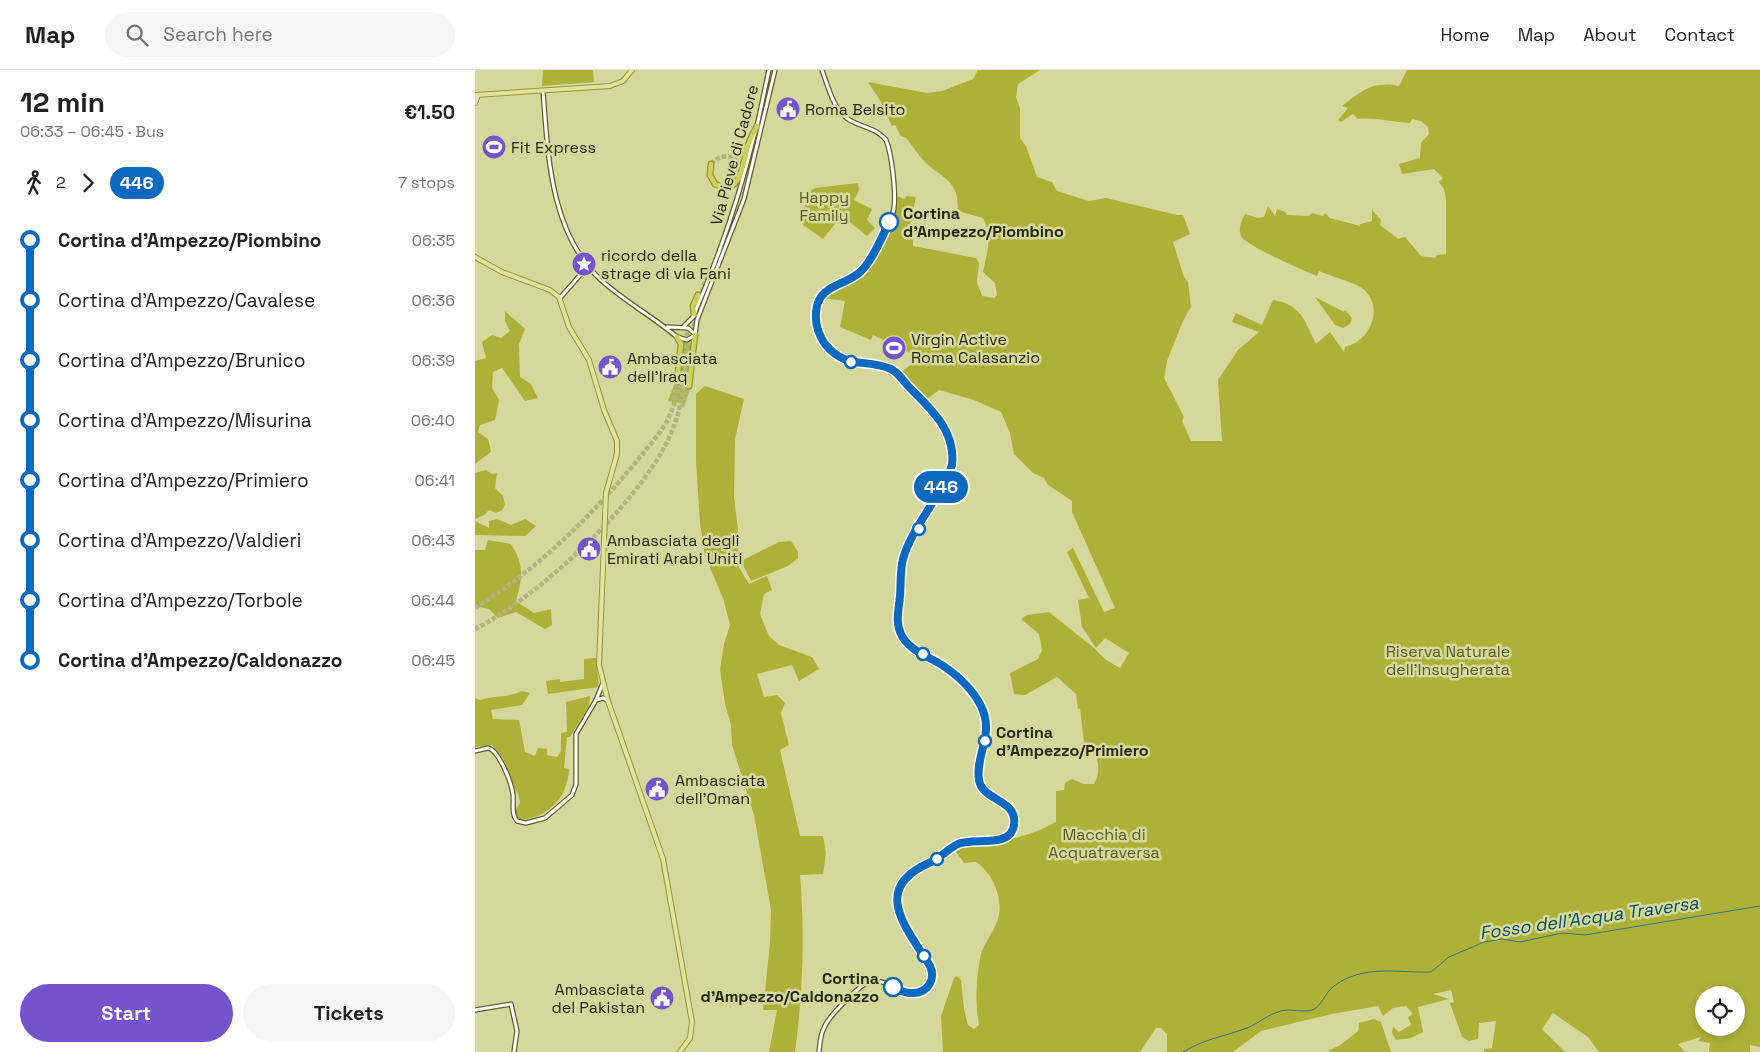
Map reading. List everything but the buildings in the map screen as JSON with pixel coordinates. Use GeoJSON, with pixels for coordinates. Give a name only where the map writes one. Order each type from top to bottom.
{"type":"FeatureCollection","features":[{"type":"Feature","properties":{"kind":"highway"},"geometry":{"type":"LineString","coordinates":[[711,164],[709,173],[715,184],[725,187],[736,183],[741,176],[748,146],[757,126]]}},
{"type":"Feature","properties":{"kind":"highway"},"geometry":{"type":"LineString","coordinates":[[694,314],[693,306],[697,296]]}},
{"type":"Feature","properties":{"kind":"highway"},"geometry":{"type":"LineString","coordinates":[[675,335],[681,344],[677,382]]}},
{"type":"Feature","properties":{"kind":"highway"},"geometry":{"type":"LineString","coordinates":[[689,386],[695,335]]}},
{"type":"Feature","properties":{"kind":"main road"},"geometry":{"type":"LineString","coordinates":[[475,103],[477,95],[543,92],[612,85],[623,81],[632,70]]}},
{"type":"Feature","properties":{"kind":"main road"},"geometry":{"type":"LineString","coordinates":[[475,257],[513,277],[550,290],[560,298],[569,327],[589,360],[618,446],[617,457],[606,490],[598,660],[607,700],[657,838],[667,876],[692,1022],[688,1041],[680,1052]]}},
{"type":"Feature","properties":{"kind":"street","name":"Via Pieve di Cadore"},"geometry":{"type":"LineString","coordinates":[[683,327],[690,322],[694,314],[735,210],[757,126],[769,70]]}},
{"type":"Feature","properties":{"kind":"street","name":"Via Pieve di Cadore"},"geometry":{"type":"LineString","coordinates":[[695,335],[698,319],[747,190],[775,70]]}},
{"type":"Feature","properties":{"kind":"street"},"geometry":{"type":"LineString","coordinates":[[819,1052],[826,1023],[866,983],[876,982],[913,994],[924,990],[931,982],[933,974],[930,966],[903,921],[898,905],[897,890],[905,877],[959,844],[1003,838],[1011,833],[1014,824],[1011,809],[985,791],[980,784],[979,771],[986,733],[984,714],[978,702],[951,672],[908,644],[901,635],[898,622],[904,557],[952,465],[951,451],[945,430],[930,406],[893,371],[840,358],[825,343],[816,325],[816,307],[822,295],[832,286],[858,274],[867,264],[893,214],[893,194],[886,140],[879,133],[850,120],[842,114],[835,104],[822,70]]}},
{"type":"Feature","properties":{"kind":"street"},"geometry":{"type":"LineString","coordinates":[[543,92],[548,152],[559,206],[569,234],[588,266],[611,288],[675,335],[687,340],[695,335],[690,329],[683,327],[676,329],[665,326]]}},
{"type":"Feature","properties":{"kind":"street"},"geometry":{"type":"LineString","coordinates":[[560,298],[588,266]]}},
{"type":"Feature","properties":{"kind":"street"},"geometry":{"type":"LineString","coordinates":[[675,335],[676,329]]}},
{"type":"Feature","properties":{"kind":"street"},"geometry":{"type":"LineString","coordinates":[[475,751],[488,748],[497,754],[512,790],[513,813],[516,820],[523,823],[542,820],[555,812],[574,792],[576,734],[596,700],[603,683]]}},
{"type":"Feature","properties":{"kind":"street"},"geometry":{"type":"LineString","coordinates":[[596,700],[603,698],[607,700]]}},
{"type":"Feature","properties":{"kind":"street"},"geometry":{"type":"LineString","coordinates":[[475,1010],[511,1004],[517,1031],[514,1052]]}},
{"type":"Feature","properties":{"kind":"green space"},"geometry":{"type":"Polygon","coordinates":[[[543,70],[593,70],[594,82],[542,86],[543,70]]]}},
{"type":"Feature","properties":{"kind":"green space","name":"Riserva Naturale dell'Insugherata"},"geometry":{"type":"Polygon","coordinates":[[[978,70],[1040,70],[1018,84],[1016,97],[1020,109],[1020,138],[1026,146],[1037,177],[1052,182],[1057,191],[1089,201],[1106,198],[1183,215],[1190,234],[1173,242],[1184,277],[1188,282],[1191,307],[1183,321],[1167,361],[1164,378],[1184,417],[1182,421],[1191,441],[1222,441],[1218,380],[1238,350],[1259,332],[1232,322],[1236,313],[1262,325],[1273,300],[1283,302],[1301,315],[1316,344],[1330,332],[1344,352],[1345,347],[1354,344],[1367,331],[1372,323],[1374,314],[1370,296],[1360,287],[1319,271],[1317,276],[1276,258],[1245,240],[1241,236],[1240,231],[1241,222],[1245,214],[1258,218],[1264,217],[1268,206],[1275,216],[1277,209],[1285,212],[1287,215],[1309,216],[1312,213],[1323,216],[1325,213],[1330,218],[1360,226],[1360,224],[1372,221],[1372,210],[1381,220],[1380,225],[1398,239],[1405,237],[1421,256],[1435,258],[1437,255],[1446,254],[1446,200],[1444,189],[1439,182],[1443,178],[1434,169],[1402,174],[1399,164],[1420,158],[1421,143],[1429,134],[1428,127],[1421,121],[1412,119],[1410,123],[1358,119],[1353,114],[1341,122],[1338,120],[1348,108],[1342,106],[1356,95],[1375,86],[1399,86],[1407,70],[1760,70],[1760,1047],[1750,1045],[1750,1052],[1709,1052],[1710,1043],[1698,1041],[1701,1037],[1678,1044],[1685,1052],[1599,1052],[1588,1037],[1553,1013],[1542,1029],[1565,1052],[1484,1052],[1484,1049],[1492,1048],[1496,1021],[1479,1023],[1478,1039],[1469,1041],[1462,1037],[1450,1003],[1454,1002],[1451,990],[1433,994],[1449,999],[1418,1007],[1423,1032],[1411,1038],[1396,1040],[1392,1033],[1393,1027],[1399,1032],[1411,1025],[1408,1017],[1413,1014],[1406,1006],[1393,1008],[1383,1016],[1378,1006],[1332,1014],[1261,1031],[1233,1052],[1167,1052],[1167,1034],[1161,1028],[1156,1028],[1140,1052],[943,1052],[941,1016],[954,978],[957,976],[961,980],[968,1025],[974,1029],[979,1025],[977,992],[980,959],[996,924],[1000,907],[997,890],[988,874],[976,862],[964,863],[954,849],[959,845],[1020,837],[1056,822],[1056,791],[1064,790],[1065,783],[1072,779],[1084,784],[1094,784],[1098,774],[1098,763],[1095,753],[1089,744],[1084,743],[1080,708],[1078,709],[1076,694],[1057,677],[1025,695],[1014,694],[1010,673],[1038,659],[1042,650],[1039,634],[1021,619],[1027,615],[1049,612],[1106,660],[1120,668],[1129,653],[1105,638],[1096,648],[1082,627],[1078,600],[1089,598],[1067,552],[1073,548],[1104,612],[1115,608],[1072,512],[1072,501],[1048,485],[1044,478],[1033,473],[1014,454],[1010,433],[1001,412],[974,400],[939,390],[926,400],[903,377],[901,372],[920,358],[873,335],[871,340],[840,327],[845,301],[822,298],[832,289],[866,269],[896,210],[897,196],[904,199],[907,196],[916,197],[910,227],[913,228],[913,246],[976,258],[979,263],[977,282],[982,296],[994,298],[997,295],[995,283],[983,272],[988,232],[983,218],[958,211],[958,201],[951,183],[928,165],[906,138],[901,136],[895,125],[892,126],[880,100],[868,82],[927,93],[942,91],[973,79],[978,70]]]}},
{"type":"Feature","properties":{"kind":"green space","name":"Happy Family"},"geometry":{"type":"Polygon","coordinates":[[[858,183],[859,190],[854,200],[872,209],[867,220],[875,228],[867,236],[846,219],[843,222],[839,219],[823,239],[803,225],[806,194],[815,188],[858,183]]]}},
{"type":"Feature","properties":{"kind":"green space"},"geometry":{"type":"Polygon","coordinates":[[[1315,297],[1344,312],[1345,310],[1352,318],[1350,324],[1343,328],[1335,325],[1315,297]]]}},
{"type":"Feature","properties":{"kind":"green space"},"geometry":{"type":"Polygon","coordinates":[[[505,311],[525,329],[519,344],[520,377],[531,384],[538,398],[525,401],[502,368],[493,372],[492,388],[499,400],[495,420],[480,425],[478,432],[488,439],[491,452],[475,464],[475,361],[486,358],[482,342],[492,335],[501,338],[510,331],[505,321],[505,311]]]}},
{"type":"Feature","properties":{"kind":"green space"},"geometry":{"type":"Polygon","coordinates":[[[682,341],[692,341],[691,386],[685,403],[668,401],[680,369],[682,341]]]}},
{"type":"Feature","properties":{"kind":"green space"},"geometry":{"type":"Polygon","coordinates":[[[705,386],[744,399],[735,439],[734,497],[739,538],[737,564],[749,584],[767,576],[772,590],[764,594],[760,614],[769,636],[779,645],[812,657],[819,669],[799,681],[792,665],[757,674],[764,697],[777,695],[785,703],[781,713],[789,745],[780,750],[800,836],[823,836],[826,853],[823,874],[800,875],[802,964],[795,1052],[769,1052],[777,1010],[763,1010],[770,943],[771,910],[754,815],[732,745],[731,725],[725,704],[720,670],[724,644],[730,625],[723,598],[705,556],[700,523],[696,461],[696,394],[705,386]]]}},
{"type":"Feature","properties":{"kind":"green space"},"geometry":{"type":"Polygon","coordinates":[[[486,470],[492,474],[497,473],[495,488],[503,496],[505,505],[502,510],[496,513],[489,510],[484,515],[475,519],[475,473],[486,470]]]}},
{"type":"Feature","properties":{"kind":"green space"},"geometry":{"type":"Polygon","coordinates":[[[497,519],[511,525],[525,519],[536,526],[525,536],[475,535],[475,521],[489,528],[489,521],[497,519]]]}},
{"type":"Feature","properties":{"kind":"green space"},"geometry":{"type":"Polygon","coordinates":[[[488,540],[511,544],[518,558],[521,571],[516,601],[534,613],[551,609],[552,625],[545,629],[516,612],[498,618],[489,609],[475,606],[475,550],[485,550],[488,540]]]}},
{"type":"Feature","properties":{"kind":"green space"},"geometry":{"type":"Polygon","coordinates":[[[791,541],[798,552],[798,558],[788,566],[751,581],[741,561],[779,542],[791,541]]]}},
{"type":"Feature","properties":{"kind":"green space"},"geometry":{"type":"Polygon","coordinates":[[[596,658],[599,687],[548,694],[546,681],[560,679],[560,682],[584,679],[584,659],[596,658]]]}},
{"type":"Feature","properties":{"kind":"green space"},"geometry":{"type":"Polygon","coordinates":[[[522,691],[530,693],[522,705],[491,710],[493,719],[519,720],[525,752],[535,756],[538,748],[547,749],[547,755],[557,757],[561,751],[561,733],[567,732],[566,702],[590,696],[589,706],[570,737],[567,737],[564,768],[569,769],[568,779],[561,797],[540,815],[521,820],[516,817],[515,811],[520,803],[518,794],[503,758],[492,745],[475,747],[475,698],[480,700],[511,695],[522,691]]]}},
{"type":"Feature","properties":{"kind":"green space"},"geometry":{"type":"Polygon","coordinates":[[[1374,1019],[1381,1022],[1391,1052],[1330,1052],[1329,1050],[1339,1046],[1358,1031],[1359,1023],[1374,1019]]]}},
{"type":"Feature","properties":{"kind":"waterway","name":"Fosso dell'Acqua Traversa"},"geometry":{"type":"LineString","coordinates":[[1183,1052],[1191,1047],[1247,1028],[1281,1011],[1308,1011],[1315,1009],[1328,992],[1345,979],[1369,972],[1381,971],[1431,972],[1449,957],[1484,942],[1502,939],[1520,942],[1562,933],[1585,935],[1760,906]]}},
{"type":"Feature","properties":{"kind":"tunnel"},"geometry":{"type":"LineString","coordinates":[[766,81],[767,70]]}},
{"type":"Feature","properties":{"kind":"tunnel"},"geometry":{"type":"LineString","coordinates":[[771,85],[772,70]]}},
{"type":"Feature","properties":{"kind":"tunnel"},"geometry":{"type":"LineString","coordinates":[[711,164],[715,160],[729,156],[737,161],[742,170]]}},
{"type":"Feature","properties":{"kind":"tunnel"},"geometry":{"type":"LineString","coordinates":[[703,286],[709,274]]}},
{"type":"Feature","properties":{"kind":"tunnel"},"geometry":{"type":"LineString","coordinates":[[694,310],[705,284]]}},
{"type":"Feature","properties":{"kind":"tunnel"},"geometry":{"type":"LineString","coordinates":[[475,608],[521,576],[584,520],[658,434],[666,422],[676,398],[691,317]]}},
{"type":"Feature","properties":{"kind":"tunnel"},"geometry":{"type":"LineString","coordinates":[[475,629],[501,614],[560,568],[617,512],[641,482],[661,453],[674,426],[681,399],[689,345],[696,319]]}},
{"type":"Feature","properties":{"kind":"tunnel"},"geometry":{"type":"LineString","coordinates":[[673,400],[677,382]]}},
{"type":"Feature","properties":{"kind":"tunnel"},"geometry":{"type":"LineString","coordinates":[[682,407],[689,386]]}},
{"type":"Feature","properties":{"kind":"bus line","name":"446"},"geometry":{"type":"LineString","coordinates":[[889,222],[862,271],[830,287],[823,293],[816,307],[815,318],[817,328],[821,338],[834,354],[840,358],[849,362],[888,368],[893,371],[930,406],[945,430],[951,451],[952,465],[904,557],[898,616],[899,630],[908,644],[944,666],[969,689],[978,702],[984,714],[986,733],[979,771],[980,784],[985,791],[1000,800],[1014,814],[1014,826],[1006,837],[999,840],[959,844],[935,860],[910,872],[903,879],[897,892],[900,912],[903,921],[933,974],[931,982],[926,989],[920,992],[909,993],[893,987]]}},
{"type":"Feature","properties":{"kind":"place","name":"Roma Belsito"},"geometry":{"type":"Point","coordinates":[788,109]}},
{"type":"Feature","properties":{"kind":"place","name":"Fit Express"},"geometry":{"type":"Point","coordinates":[494,147]}},
{"type":"Feature","properties":{"kind":"place","name":"Cortina d'Ampezzo/Piombino"},"geometry":{"type":"Point","coordinates":[889,222]}},
{"type":"Feature","properties":{"kind":"place","name":"ricordo della strage di via Fani"},"geometry":{"type":"Point","coordinates":[584,264]}},
{"type":"Feature","properties":{"kind":"place","name":"Virgin Active Roma Calasanzio"},"geometry":{"type":"Point","coordinates":[894,348]}},
{"type":"Feature","properties":{"kind":"place","name":"Ambasciata dell'Iraq"},"geometry":{"type":"Point","coordinates":[610,367]}},
{"type":"Feature","properties":{"kind":"place","name":"Ambasciata degli Emirati Arabi Uniti"},"geometry":{"type":"Point","coordinates":[589,549]}},
{"type":"Feature","properties":{"kind":"place","name":"Cortina d'Ampezzo/Primiero"},"geometry":{"type":"Point","coordinates":[985,741]}},
{"type":"Feature","properties":{"kind":"place","name":"Ambasciata dell'Oman"},"geometry":{"type":"Point","coordinates":[657,789]}},
{"type":"Feature","properties":{"kind":"place","name":"Cortina d'Ampezzo/Caldonazzo"},"geometry":{"type":"Point","coordinates":[893,987]}},
{"type":"Feature","properties":{"kind":"place","name":"Ambasciata del Pakistan"},"geometry":{"type":"Point","coordinates":[662,998]}},
{"type":"Feature","properties":{"kind":"park label","name":"Macchia di Acquatraversa"},"geometry":{"type":"Point","coordinates":[1104,843]}}]}
